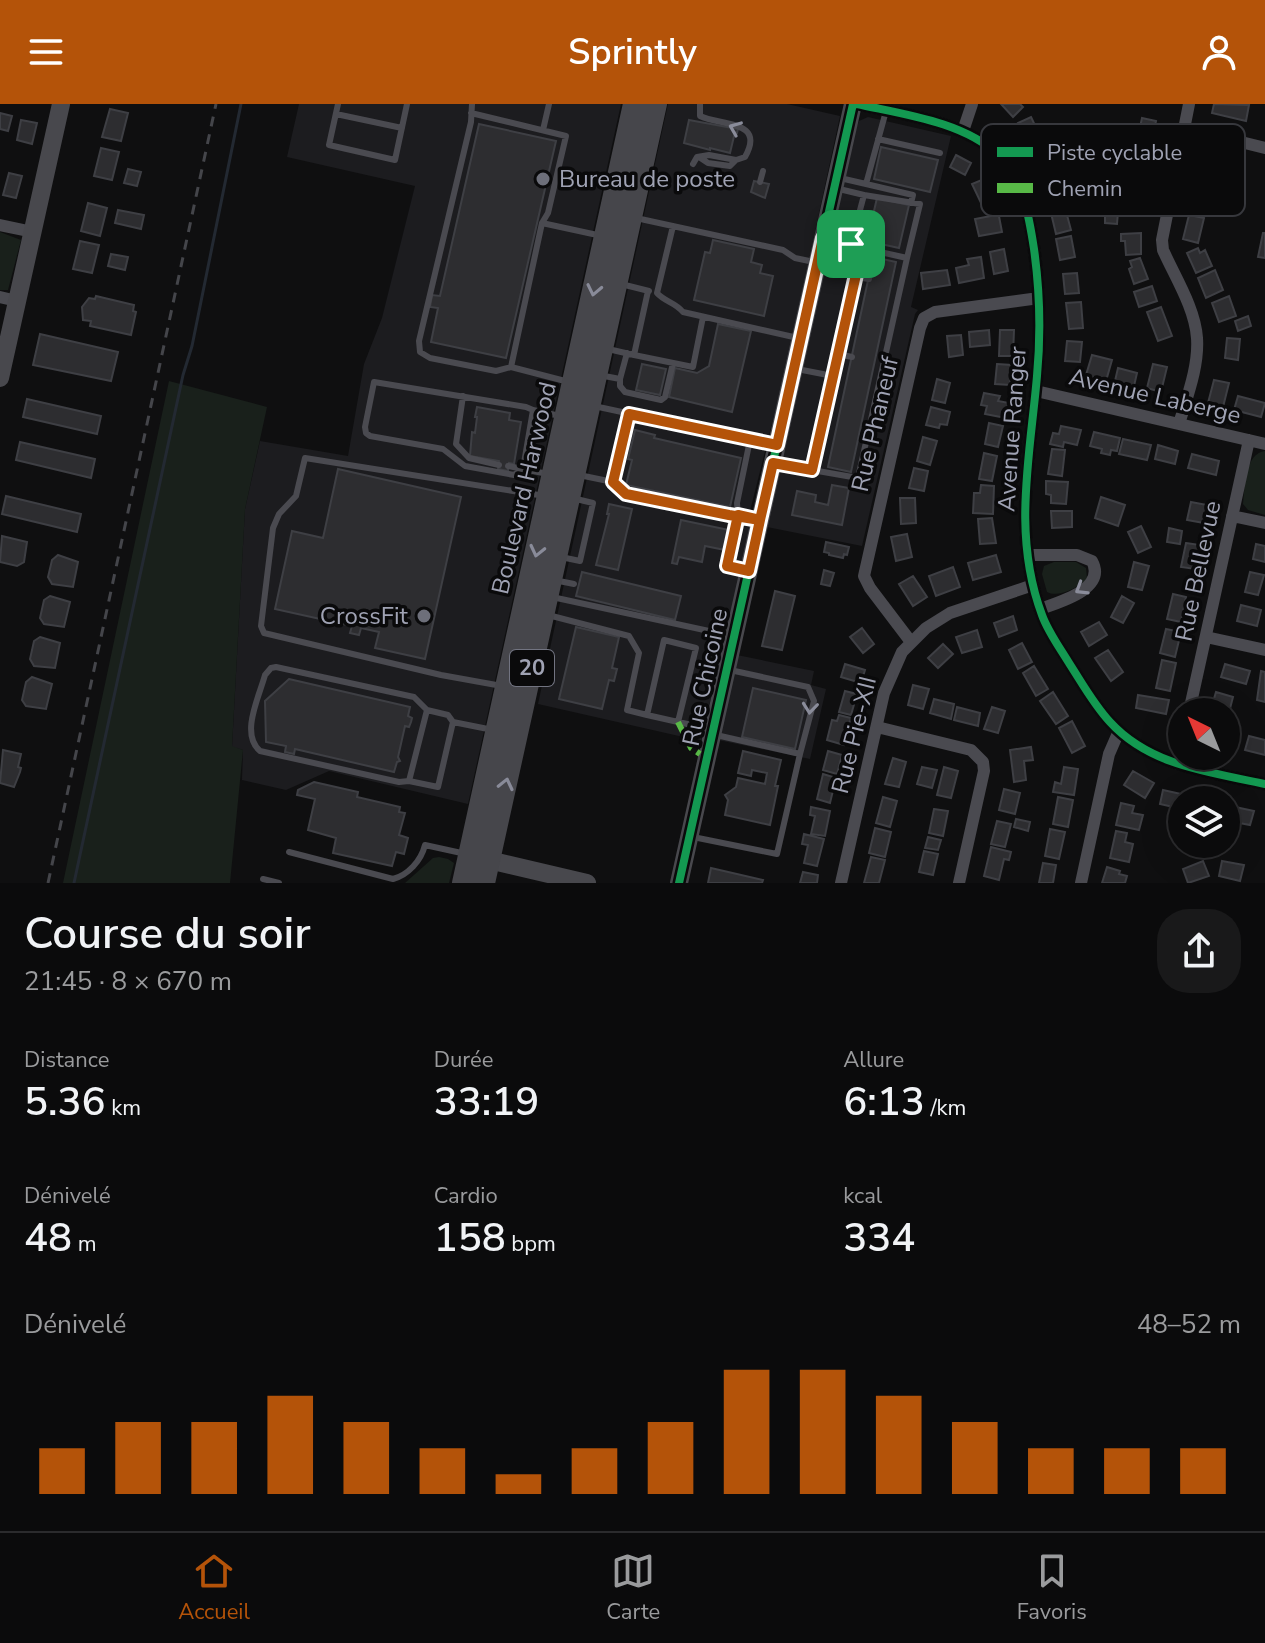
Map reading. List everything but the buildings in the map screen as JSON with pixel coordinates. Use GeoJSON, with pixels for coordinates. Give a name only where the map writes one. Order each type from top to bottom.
{"type":"FeatureCollection","features":[{"type":"Feature","properties":{"kind":"highway","name":"Boulevard Harwood"},"geometry":{"type":"LineString","coordinates":[[463,883],[479,858],[555,593],[567,418],[634,104]]}},
{"type":"Feature","properties":{"kind":"highway","name":"Boulevard Harwood"},"geometry":{"type":"LineString","coordinates":[[484,883],[479,858],[497,731],[563,486],[591,406],[656,104]]}},
{"type":"Feature","properties":{"kind":"street"},"geometry":{"type":"LineString","coordinates":[[0,378],[8,299],[33,232],[61,104]]}},
{"type":"Feature","properties":{"kind":"street","name":"Avenue Ranger"},"geometry":{"type":"LineString","coordinates":[[855,104],[963,131],[981,143]]}},
{"type":"Feature","properties":{"kind":"street","name":"Rue Chicoine"},"geometry":{"type":"LineString","coordinates":[[679,883],[855,104]]}},
{"type":"Feature","properties":{"kind":"street"},"geometry":{"type":"LineString","coordinates":[[963,131],[972,104]]}},
{"type":"Feature","properties":{"kind":"street"},"geometry":{"type":"LineString","coordinates":[[1185,124],[1189,104]]}},
{"type":"Feature","properties":{"kind":"street"},"geometry":{"type":"LineString","coordinates":[[1245,143],[1265,148]]}},
{"type":"Feature","properties":{"kind":"street","name":"Avenue Ranger"},"geometry":{"type":"LineString","coordinates":[[1027,216],[1032,234],[1039,298],[1040,337],[1025,480],[1028,555],[1033,585],[1053,638],[1103,714],[1141,748],[1168,760]]}},
{"type":"Feature","properties":{"kind":"street"},"geometry":{"type":"LineString","coordinates":[[1167,216],[1163,250],[1195,323],[1197,337],[1195,363],[1179,424]]}},
{"type":"Feature","properties":{"kind":"street"},"geometry":{"type":"LineString","coordinates":[[0,225],[33,232]]}},
{"type":"Feature","properties":{"kind":"street","name":"Rue Phaneuf"},"geometry":{"type":"LineString","coordinates":[[911,642],[864,576],[922,323],[927,315],[935,312],[1039,298]]}},
{"type":"Feature","properties":{"kind":"street","name":"Avenue Laberge"},"geometry":{"type":"LineString","coordinates":[[1036,391],[1265,444]]}},
{"type":"Feature","properties":{"kind":"street","name":"Rue Bellevue"},"geometry":{"type":"LineString","coordinates":[[1192,698],[1249,440]]}},
{"type":"Feature","properties":{"kind":"street"},"geometry":{"type":"LineString","coordinates":[[1232,516],[1265,523]]}},
{"type":"Feature","properties":{"kind":"street"},"geometry":{"type":"LineString","coordinates":[[1028,555],[1083,556],[1092,561],[1096,570],[1094,581],[1085,588],[1040,609]]}},
{"type":"Feature","properties":{"kind":"street","name":"Rue Pie-XII"},"geometry":{"type":"LineString","coordinates":[[841,883],[887,682],[897,661],[911,642],[950,613],[1033,585]]}},
{"type":"Feature","properties":{"kind":"street"},"geometry":{"type":"LineString","coordinates":[[1206,637],[1265,650]]}},
{"type":"Feature","properties":{"kind":"street"},"geometry":{"type":"LineString","coordinates":[[877,727],[971,750],[983,762],[984,771],[959,883]]}},
{"type":"Feature","properties":{"kind":"street"},"geometry":{"type":"LineString","coordinates":[[1081,883],[1109,754],[1119,731]]}},
{"type":"Feature","properties":{"kind":"street","name":"Avenue Ranger"},"geometry":{"type":"LineString","coordinates":[[1204,770],[1265,784]]}},
{"type":"Feature","properties":{"kind":"street"},"geometry":{"type":"LineString","coordinates":[[479,858],[580,882]]}},
{"type":"Feature","properties":{"kind":"lane"},"geometry":{"type":"LineString","coordinates":[[338,104],[329,145],[395,160],[407,104]]}},
{"type":"Feature","properties":{"kind":"lane"},"geometry":{"type":"LineString","coordinates":[[472,104],[418,347],[423,355],[430,358],[496,371],[511,367],[574,383]]}},
{"type":"Feature","properties":{"kind":"lane"},"geometry":{"type":"LineString","coordinates":[[543,130],[549,104]]}},
{"type":"Feature","properties":{"kind":"lane"},"geometry":{"type":"LineString","coordinates":[[693,164],[699,157],[708,163],[727,167],[748,154],[751,143],[742,127],[700,116],[700,104]]}},
{"type":"Feature","properties":{"kind":"lane"},"geometry":{"type":"LineString","coordinates":[[866,184],[886,111]]}},
{"type":"Feature","properties":{"kind":"lane"},"geometry":{"type":"LineString","coordinates":[[471,113],[566,136],[548,213],[542,223],[511,367]]}},
{"type":"Feature","properties":{"kind":"lane"},"geometry":{"type":"LineString","coordinates":[[336,114],[402,128]]}},
{"type":"Feature","properties":{"kind":"lane"},"geometry":{"type":"LineString","coordinates":[[878,139],[940,153]]}},
{"type":"Feature","properties":{"kind":"lane"},"geometry":{"type":"LineString","coordinates":[[760,182],[763,171]]}},
{"type":"Feature","properties":{"kind":"lane"},"geometry":{"type":"LineString","coordinates":[[836,182],[866,184],[913,195],[911,203]]}},
{"type":"Feature","properties":{"kind":"lane"},"geometry":{"type":"LineString","coordinates":[[591,406],[750,440],[812,470],[858,478],[920,204],[864,195],[836,182]]}},
{"type":"Feature","properties":{"kind":"lane"},"geometry":{"type":"LineString","coordinates":[[851,244],[864,195]]}},
{"type":"Feature","properties":{"kind":"lane"},"geometry":{"type":"LineString","coordinates":[[858,216],[872,219]]}},
{"type":"Feature","properties":{"kind":"lane"},"geometry":{"type":"LineString","coordinates":[[631,217],[783,250],[795,258],[818,263]]}},
{"type":"Feature","properties":{"kind":"lane"},"geometry":{"type":"LineString","coordinates":[[542,223],[605,237]]}},
{"type":"Feature","properties":{"kind":"lane"},"geometry":{"type":"LineString","coordinates":[[657,293],[673,226]]}},
{"type":"Feature","properties":{"kind":"lane"},"geometry":{"type":"LineString","coordinates":[[823,238],[907,258]]}},
{"type":"Feature","properties":{"kind":"lane"},"geometry":{"type":"LineString","coordinates":[[812,470],[862,248]]}},
{"type":"Feature","properties":{"kind":"lane"},"geometry":{"type":"LineString","coordinates":[[856,277],[869,279]]}},
{"type":"Feature","properties":{"kind":"lane"},"geometry":{"type":"LineString","coordinates":[[617,283],[657,293],[663,300],[675,302],[683,312],[800,338]]}},
{"type":"Feature","properties":{"kind":"lane"},"geometry":{"type":"LineString","coordinates":[[648,291],[620,386],[625,392],[661,400],[665,397],[673,363]]}},
{"type":"Feature","properties":{"kind":"lane"},"geometry":{"type":"LineString","coordinates":[[603,348],[693,367],[703,317]]}},
{"type":"Feature","properties":{"kind":"lane"},"geometry":{"type":"LineString","coordinates":[[838,354],[852,357]]}},
{"type":"Feature","properties":{"kind":"lane"},"geometry":{"type":"LineString","coordinates":[[794,368],[833,376]]}},
{"type":"Feature","properties":{"kind":"lane"},"geometry":{"type":"LineString","coordinates":[[597,375],[620,379]]}},
{"type":"Feature","properties":{"kind":"lane"},"geometry":{"type":"LineString","coordinates":[[533,410],[523,469],[514,475],[465,466],[443,449],[366,433],[365,427],[374,382],[526,407],[567,418]]}},
{"type":"Feature","properties":{"kind":"lane"},"geometry":{"type":"LineString","coordinates":[[463,396],[456,444],[469,458],[499,465]]}},
{"type":"Feature","properties":{"kind":"lane"},"geometry":{"type":"LineString","coordinates":[[613,482],[629,414]]}},
{"type":"Feature","properties":{"kind":"lane"},"geometry":{"type":"LineString","coordinates":[[749,571],[727,566],[750,440]]}},
{"type":"Feature","properties":{"kind":"lane"},"geometry":{"type":"LineString","coordinates":[[507,686],[441,675],[264,633],[261,626],[273,528],[279,514],[296,496],[305,458],[563,486],[613,482],[626,494],[760,520]]}},
{"type":"Feature","properties":{"kind":"lane"},"geometry":{"type":"LineString","coordinates":[[508,466],[563,486]]}},
{"type":"Feature","properties":{"kind":"lane"},"geometry":{"type":"LineString","coordinates":[[555,593],[734,637]]}},
{"type":"Feature","properties":{"kind":"lane"},"geometry":{"type":"LineString","coordinates":[[555,593],[629,636],[639,653],[627,710],[800,754]]}},
{"type":"Feature","properties":{"kind":"lane"},"geometry":{"type":"LineString","coordinates":[[647,715],[664,640],[696,648],[678,722]]}},
{"type":"Feature","properties":{"kind":"lane"},"geometry":{"type":"LineString","coordinates":[[453,722],[438,787],[399,782],[260,751],[252,744],[250,731],[265,675],[276,667],[414,697],[427,710],[448,715],[453,722],[497,731]]}},
{"type":"Feature","properties":{"kind":"lane"},"geometry":{"type":"LineString","coordinates":[[690,836],[777,854],[814,701],[808,687],[727,669]]}},
{"type":"Feature","properties":{"kind":"lane"},"geometry":{"type":"LineString","coordinates":[[409,781],[427,710]]}},
{"type":"Feature","properties":{"kind":"lane"},"geometry":{"type":"LineString","coordinates":[[289,852],[395,881],[420,859],[425,845],[479,858]]}},
{"type":"Feature","properties":{"kind":"lane"},"geometry":{"type":"LineString","coordinates":[[263,879],[279,883]]}},
{"type":"Feature","properties":{"kind":"shaded area"},"geometry":{"type":"Polygon","coordinates":[[[299,104],[621,104],[468,804],[329,771],[286,790],[242,780],[243,750],[232,747],[245,509],[260,441],[348,456],[364,364],[382,318],[415,186],[287,157],[299,104]]]}},
{"type":"Feature","properties":{"kind":"shaded area"},"geometry":{"type":"Polygon","coordinates":[[[668,104],[787,104],[840,116],[701,741],[538,704],[668,104]]]}},
{"type":"Feature","properties":{"kind":"shaded area"},"geometry":{"type":"Polygon","coordinates":[[[868,117],[951,136],[911,307],[918,310],[862,546],[767,527],[857,126],[859,121],[868,117]]]}},
{"type":"Feature","properties":{"kind":"shaded area"},"geometry":{"type":"Polygon","coordinates":[[[0,232],[21,240],[8,290],[0,290],[0,232]]]}},
{"type":"Feature","properties":{"kind":"shaded area"},"geometry":{"type":"Polygon","coordinates":[[[169,381],[267,407],[245,509],[232,746],[243,750],[230,883],[63,883],[169,381]]]}},
{"type":"Feature","properties":{"kind":"shaded area"},"geometry":{"type":"Polygon","coordinates":[[[1265,451],[1265,515],[1248,510],[1243,504],[1250,464],[1258,453],[1265,451]]]}},
{"type":"Feature","properties":{"kind":"shaded area"},"geometry":{"type":"Polygon","coordinates":[[[1054,562],[1076,562],[1086,568],[1087,579],[1068,591],[1057,594],[1047,592],[1042,574],[1044,566],[1054,562]]]}},
{"type":"Feature","properties":{"kind":"shaded area"},"geometry":{"type":"Polygon","coordinates":[[[737,655],[814,671],[811,685],[826,689],[810,759],[718,740],[737,655]]]}},
{"type":"Feature","properties":{"kind":"shaded area"},"geometry":{"type":"Polygon","coordinates":[[[433,858],[454,863],[449,883],[405,883],[433,858]]]}},
{"type":"Feature","properties":{"kind":"waterway"},"geometry":{"type":"LineString","coordinates":[[74,883],[183,375],[192,346],[241,104]]}},
{"type":"Feature","properties":{"kind":"railway"},"geometry":{"type":"LineString","coordinates":[[48,883],[216,104]]}},
{"type":"Feature","properties":{"kind":"marked path"},"geometry":{"type":"LineString","coordinates":[[678,722],[691,748],[700,754]]}},
{"type":"Feature","properties":{"kind":"cycle path"},"geometry":{"type":"LineString","coordinates":[[679,883],[853,104]]}},
{"type":"Feature","properties":{"kind":"cycle path"},"geometry":{"type":"LineString","coordinates":[[857,104],[932,121],[981,142]]}},
{"type":"Feature","properties":{"kind":"cycle path"},"geometry":{"type":"LineString","coordinates":[[1028,216],[1036,265],[1039,328],[1025,526],[1033,585],[1047,628],[1088,694],[1126,737],[1143,749],[1182,765],[1265,784]]}},
{"type":"Feature","properties":{"kind":"place","name":"Bureau de poste"},"geometry":{"type":"Point","coordinates":[543,179]}},
{"type":"Feature","properties":{"kind":"place","name":"CrossFit"},"geometry":{"type":"Point","coordinates":[424,616]}},
{"type":"Feature","properties":{"kind":"route"},"geometry":{"type":"LineString","coordinates":[[851,244],[823,238],[777,445],[629,414],[613,482],[620,491],[626,494],[729,515],[738,515],[760,520],[749,571],[727,566],[738,515],[750,518],[760,520],[773,463],[812,470],[862,248],[851,244]]}}]}
